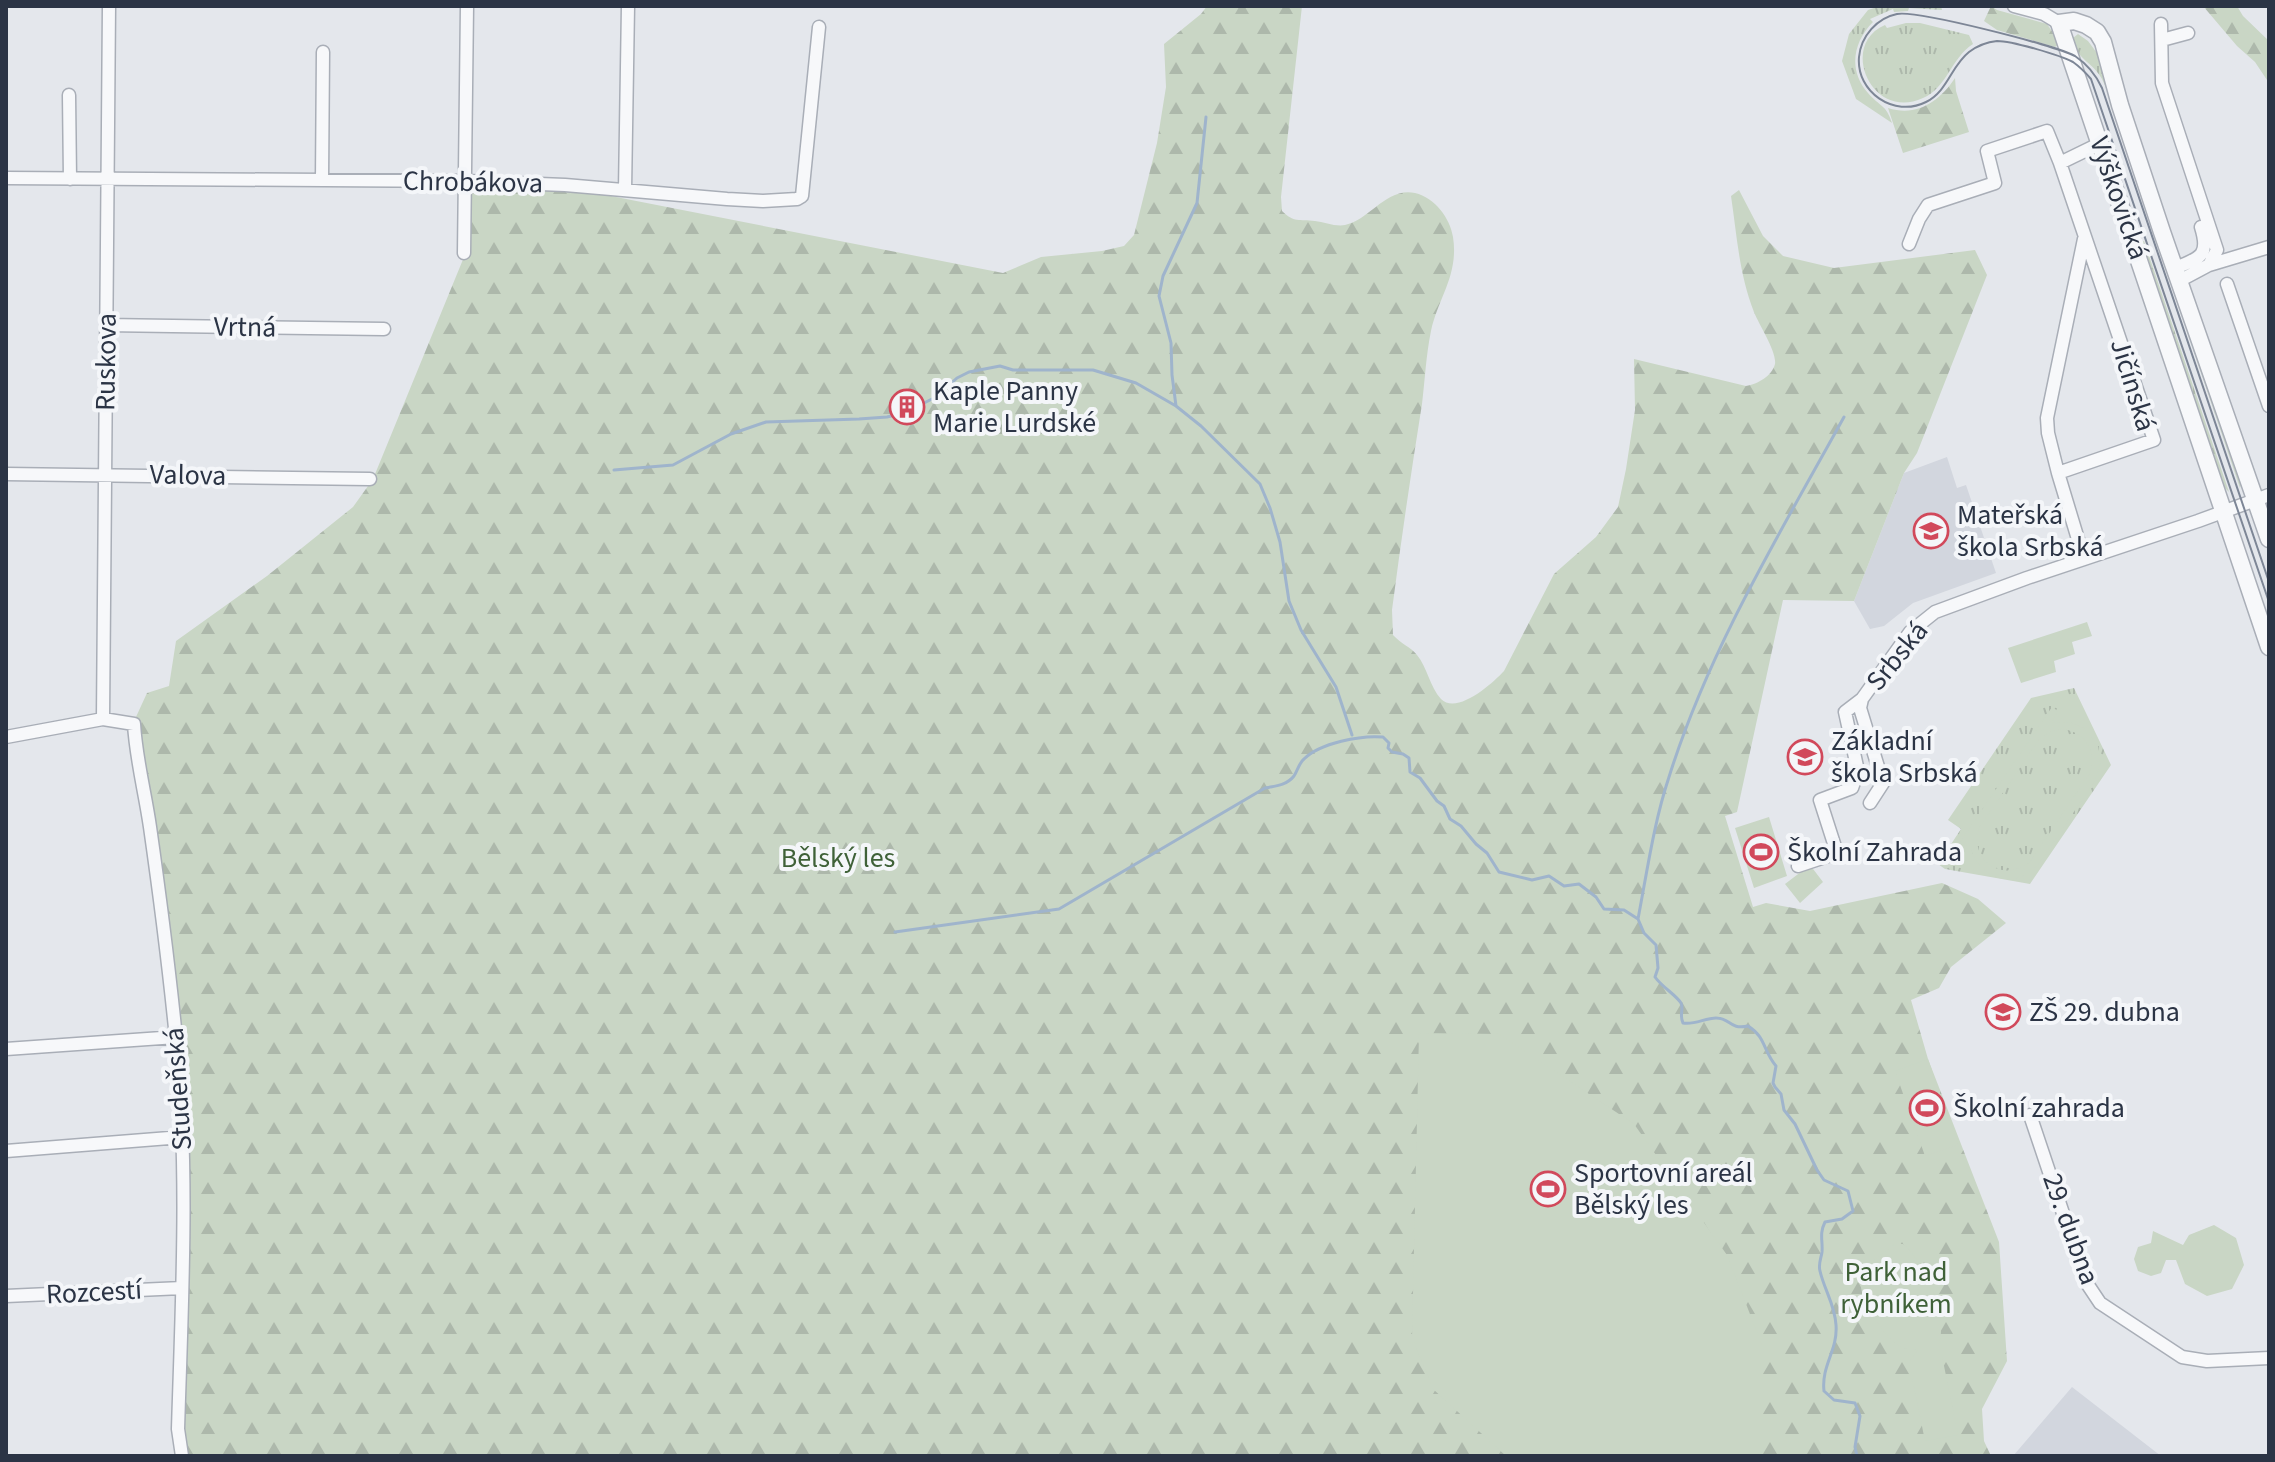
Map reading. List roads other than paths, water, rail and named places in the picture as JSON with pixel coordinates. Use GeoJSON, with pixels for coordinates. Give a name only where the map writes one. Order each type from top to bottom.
{"type":"FeatureCollection","features":[{"type":"Feature","properties":{"kind":"street","name":"Ruskova"},"geometry":{"type":"LineString","coordinates":[[103,719],[109,6]]}},
{"type":"Feature","properties":{"kind":"street"},"geometry":{"type":"LineString","coordinates":[[464,253],[467,6]]}},
{"type":"Feature","properties":{"kind":"street"},"geometry":{"type":"LineString","coordinates":[[625,190],[628,6]]}},
{"type":"Feature","properties":{"kind":"street"},"geometry":{"type":"LineString","coordinates":[[2014,6],[2044,14],[2059,23]]}},
{"type":"Feature","properties":{"kind":"street","name":"Výškovická"},"geometry":{"type":"LineString","coordinates":[[2269,539],[2120,105],[2103,42],[2097,32],[2086,25],[2074,21],[2059,23],[2269,647]]}},
{"type":"Feature","properties":{"kind":"street"},"geometry":{"type":"LineString","coordinates":[[2161,24],[2162,83],[2217,250],[2209,265]]}},
{"type":"Feature","properties":{"kind":"street","name":"Chrobákova"},"geometry":{"type":"LineString","coordinates":[[6,178],[542,183],[763,201],[797,199],[802,196],[819,27]]}},
{"type":"Feature","properties":{"kind":"street"},"geometry":{"type":"LineString","coordinates":[[2162,40],[2188,33]]}},
{"type":"Feature","properties":{"kind":"street"},"geometry":{"type":"LineString","coordinates":[[322,180],[323,52]]}},
{"type":"Feature","properties":{"kind":"street"},"geometry":{"type":"LineString","coordinates":[[69,95],[70,179]]}},
{"type":"Feature","properties":{"kind":"street","name":"Jičínská"},"geometry":{"type":"LineString","coordinates":[[1909,244],[1928,205],[1995,183],[1987,151],[2047,131],[2154,440],[2058,473]]}},
{"type":"Feature","properties":{"kind":"street"},"geometry":{"type":"LineString","coordinates":[[2060,163],[2101,143]]}},
{"type":"Feature","properties":{"kind":"street","name":"Výškovická"},"geometry":{"type":"LineString","coordinates":[[2177,274],[2203,253],[2206,243],[2198,216]]}},
{"type":"Feature","properties":{"kind":"street","name":"Jičínská"},"geometry":{"type":"LineString","coordinates":[[2084,236],[2047,418],[2058,473],[2084,559]]}},
{"type":"Feature","properties":{"kind":"street","name":"Výškovická"},"geometry":{"type":"LineString","coordinates":[[2177,274],[2269,247]]}},
{"type":"Feature","properties":{"kind":"street"},"geometry":{"type":"LineString","coordinates":[[2227,284],[2269,406]]}},
{"type":"Feature","properties":{"kind":"street","name":"Vrtná"},"geometry":{"type":"LineString","coordinates":[[106,325],[384,329]]}},
{"type":"Feature","properties":{"kind":"street","name":"Valova"},"geometry":{"type":"LineString","coordinates":[[6,474],[370,479]]}},
{"type":"Feature","properties":{"kind":"street","name":"Srbská"},"geometry":{"type":"LineString","coordinates":[[1870,803],[1883,783],[1860,708],[1862,699],[1910,632],[1935,612],[2255,499]]}},
{"type":"Feature","properties":{"kind":"street"},"geometry":{"type":"LineString","coordinates":[[1798,866],[1837,853],[1820,800],[1852,788],[1858,771],[1845,712],[1862,699]]}},
{"type":"Feature","properties":{"kind":"street"},"geometry":{"type":"LineString","coordinates":[[6,737],[103,719]]}},
{"type":"Feature","properties":{"kind":"street","name":"Studeňská"},"geometry":{"type":"LineString","coordinates":[[103,719],[134,724],[157,872],[176,1037],[182,1101],[178,1429],[182,1456]]}},
{"type":"Feature","properties":{"kind":"street"},"geometry":{"type":"LineString","coordinates":[[6,1049],[176,1037]]}},
{"type":"Feature","properties":{"kind":"street","name":"29. dubna"},"geometry":{"type":"LineString","coordinates":[[2030,1115],[2086,1282],[2100,1303],[2182,1357],[2207,1361],[2269,1358]]}},
{"type":"Feature","properties":{"kind":"street"},"geometry":{"type":"LineString","coordinates":[[6,1151],[182,1137]]}},
{"type":"Feature","properties":{"kind":"street","name":"Rozcestí"},"geometry":{"type":"LineString","coordinates":[[6,1296],[182,1288]]}},
{"type":"Feature","properties":{"kind":"waterway"},"geometry":{"type":"LineString","coordinates":[[1206,117],[1197,203],[1163,276],[1159,296],[1171,343],[1176,406],[1260,484],[1280,542],[1289,601],[1301,630],[1336,687],[1352,735]]}},
{"type":"Feature","properties":{"kind":"waterway"},"geometry":{"type":"LineString","coordinates":[[614,470],[673,465],[731,434],[766,422],[859,419],[904,413],[936,397],[957,378],[969,372],[1000,366],[1013,370],[1093,370],[1136,383],[1176,406]]}},
{"type":"Feature","properties":{"kind":"waterway"},"geometry":{"type":"LineString","coordinates":[[1638,919],[1664,794],[1704,683],[1771,548],[1844,417]]}},
{"type":"Feature","properties":{"kind":"waterway"},"geometry":{"type":"LineString","coordinates":[[895,932],[1059,909],[1265,788],[1288,781],[1311,753],[1330,744],[1364,737],[1383,737],[1392,752],[1409,758],[1410,772],[1420,778],[1444,806],[1450,819],[1487,853],[1499,872],[1532,880],[1549,876],[1564,886],[1579,884],[1596,897],[1604,909],[1624,910],[1638,919],[1644,933],[1656,945],[1658,968],[1655,977],[1681,1003],[1683,1023],[1721,1019],[1737,1026],[1748,1026],[1761,1040],[1776,1066],[1773,1083],[1781,1094],[1784,1110],[1795,1124],[1824,1180],[1848,1191],[1853,1211],[1842,1219],[1825,1222],[1819,1266],[1836,1325],[1824,1391],[1834,1400],[1855,1403],[1860,1416],[1855,1447],[1857,1456]]}},
{"type":"Feature","properties":{"kind":"tram line"},"geometry":{"type":"LineString","coordinates":[[2269,582],[2102,88],[2094,74],[2075,56],[2015,37],[1910,14],[1883,19],[1871,29],[1863,42],[1860,70],[1870,91],[1890,104],[1902,107],[1926,102],[1939,92],[1969,52],[1997,41],[2067,59],[2091,79],[2269,602]]}},
{"type":"Feature","properties":{"kind":"place","name":"Kaple Panny Marie Lurdské"},"geometry":{"type":"Point","coordinates":[907,407]}},
{"type":"Feature","properties":{"kind":"place","name":"Mateřská škola Srbská"},"geometry":{"type":"Point","coordinates":[1931,531]}},
{"type":"Feature","properties":{"kind":"place","name":"Základní škola Srbská"},"geometry":{"type":"Point","coordinates":[1805,757]}},
{"type":"Feature","properties":{"kind":"place","name":"Školní Zahrada"},"geometry":{"type":"Point","coordinates":[1761,852]}},
{"type":"Feature","properties":{"kind":"place","name":"ZŠ 29. dubna"},"geometry":{"type":"Point","coordinates":[2003,1012]}},
{"type":"Feature","properties":{"kind":"place","name":"Školní zahrada"},"geometry":{"type":"Point","coordinates":[1927,1108]}},
{"type":"Feature","properties":{"kind":"place","name":"Sportovní areál Bělský les"},"geometry":{"type":"Point","coordinates":[1548,1189]}},
{"type":"Feature","properties":{"kind":"park label","name":"Bělský les"},"geometry":{"type":"Point","coordinates":[838,858]}},
{"type":"Feature","properties":{"kind":"park label","name":"Park nad rybníkem"},"geometry":{"type":"Point","coordinates":[1896,1288]}}]}
